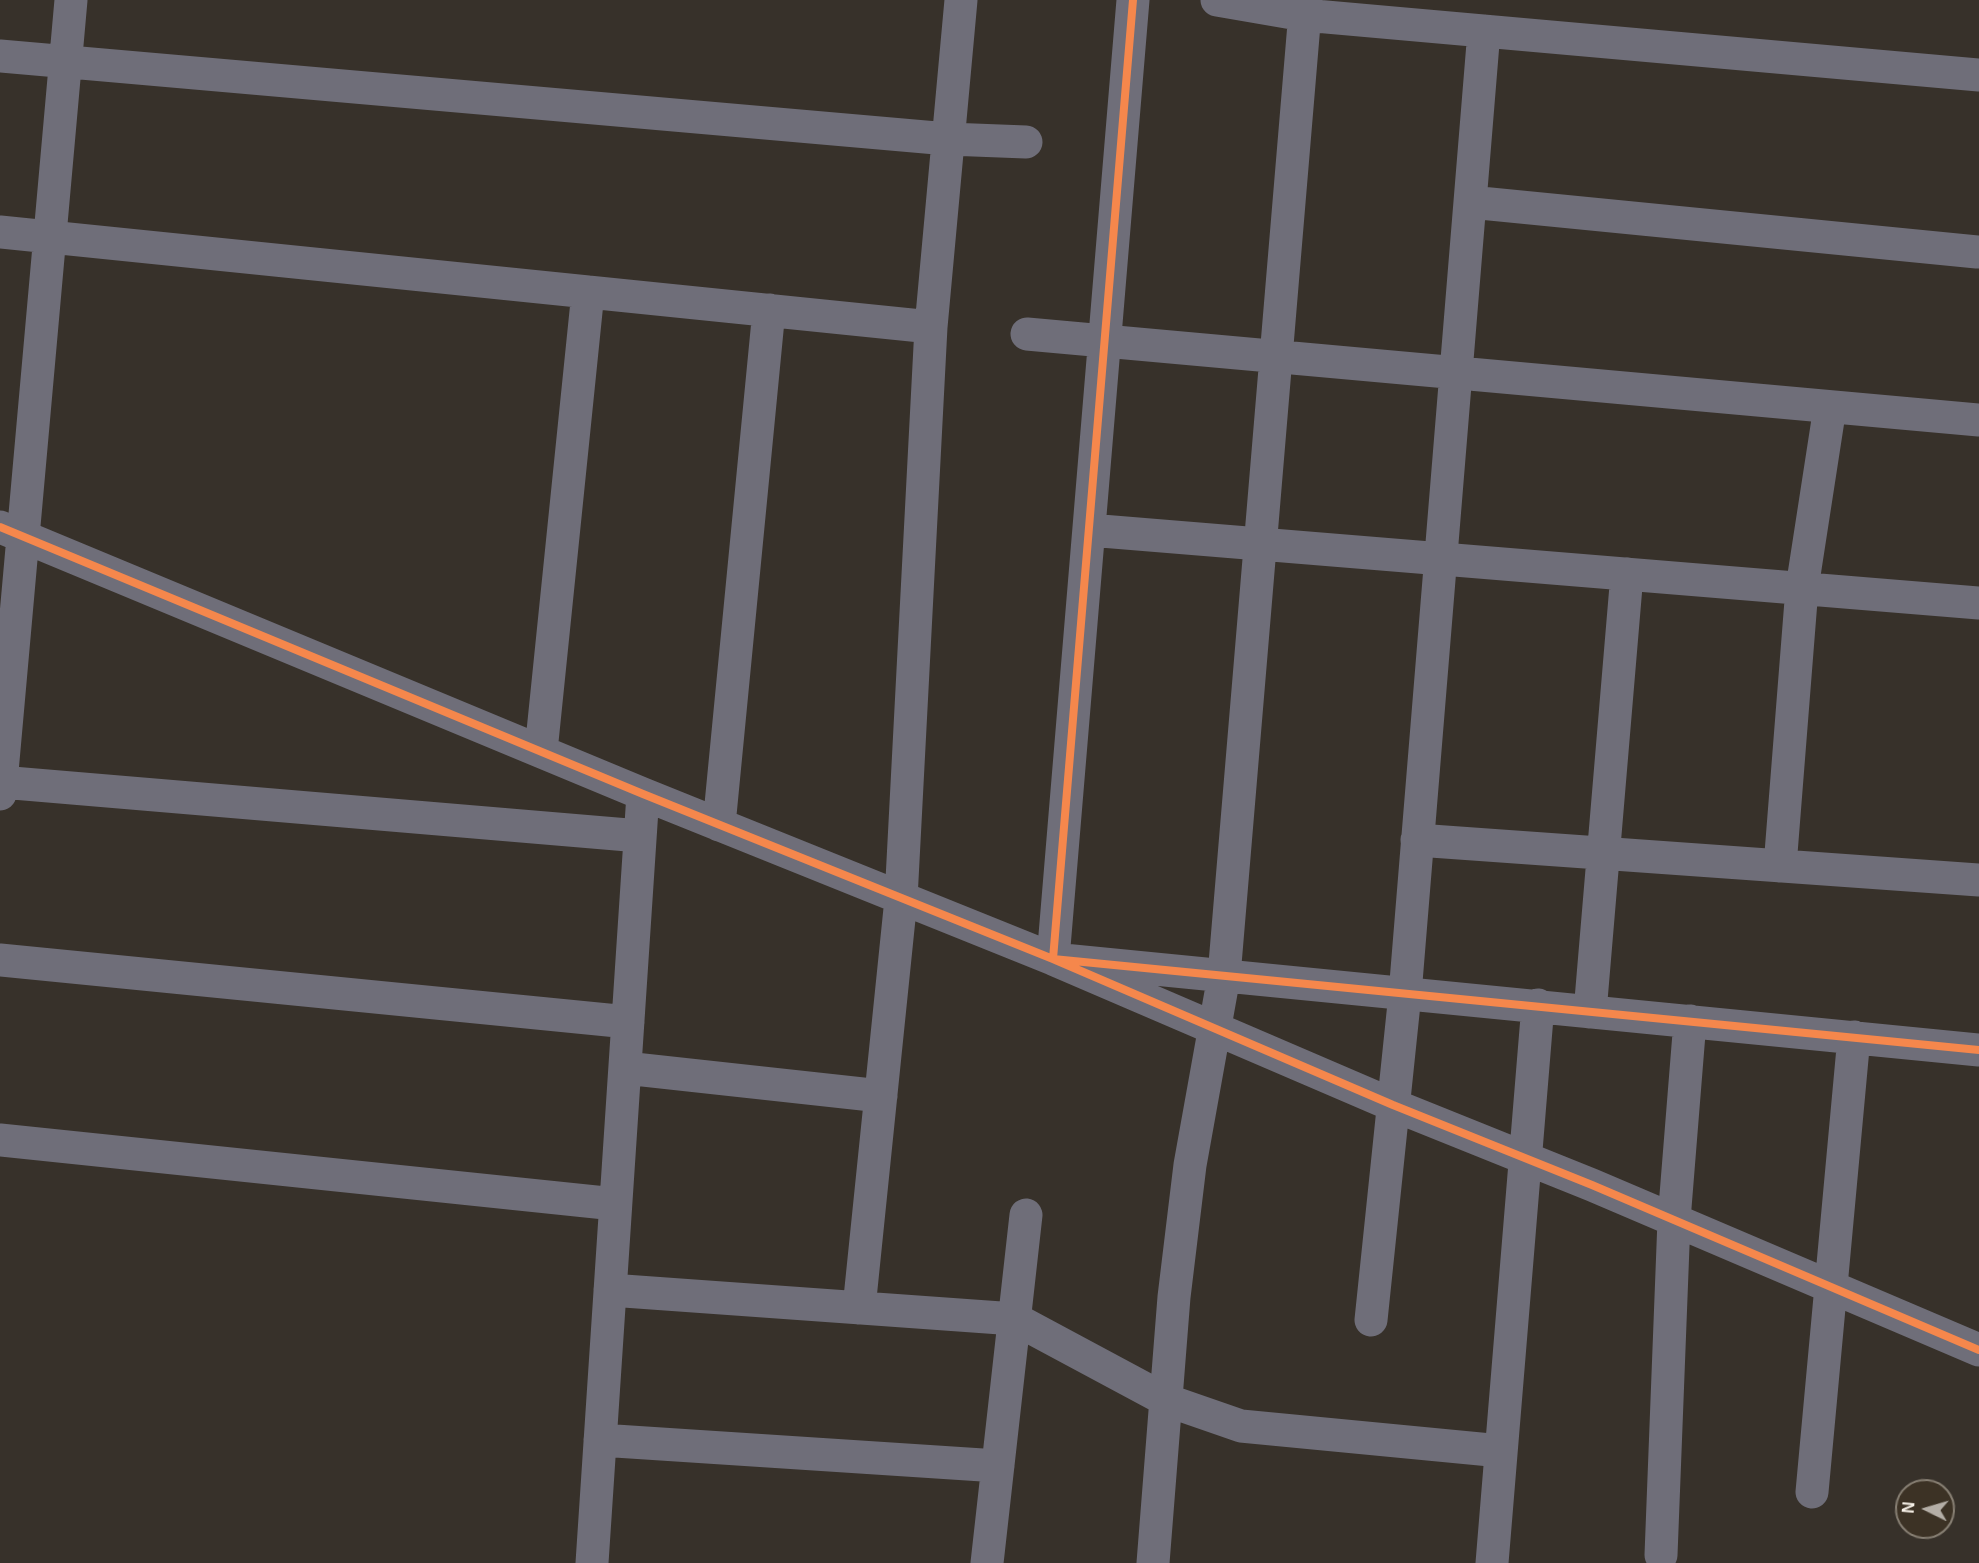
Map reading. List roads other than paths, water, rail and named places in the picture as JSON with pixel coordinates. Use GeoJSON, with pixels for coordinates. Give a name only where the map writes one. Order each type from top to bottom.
{"type":"FeatureCollection","features":[{"type":"Feature","properties":{"kind":"street"},"geometry":{"type":"LineString","coordinates":[[71,0],[50,237],[12,532],[0,786],[640,836]]}},
{"type":"Feature","properties":{"kind":"street"},"geometry":{"type":"LineString","coordinates":[[859,1308],[901,899],[931,327],[961,0]]}},
{"type":"Feature","properties":{"kind":"street"},"geometry":{"type":"LineString","coordinates":[[1053,959],[1132,0]]}},
{"type":"Feature","properties":{"kind":"street"},"geometry":{"type":"LineString","coordinates":[[1217,0],[1305,7],[1484,31],[1979,75]]}},
{"type":"Feature","properties":{"kind":"street"},"geometry":{"type":"LineString","coordinates":[[1153,1563],[1174,1297],[1190,1165],[1224,976],[1305,7]]}},
{"type":"Feature","properties":{"kind":"street"},"geometry":{"type":"LineString","coordinates":[[1371,1320],[1405,993],[1484,31]]}},
{"type":"Feature","properties":{"kind":"street"},"geometry":{"type":"LineString","coordinates":[[0,56],[948,139],[1026,142]]}},
{"type":"Feature","properties":{"kind":"street"},"geometry":{"type":"LineString","coordinates":[[1470,202],[1977,252]]}},
{"type":"Feature","properties":{"kind":"street"},"geometry":{"type":"LineString","coordinates":[[0,232],[931,327]]}},
{"type":"Feature","properties":{"kind":"street"},"geometry":{"type":"LineString","coordinates":[[541,751],[588,292]]}},
{"type":"Feature","properties":{"kind":"street"},"geometry":{"type":"LineString","coordinates":[[719,825],[769,310]]}},
{"type":"Feature","properties":{"kind":"street"},"geometry":{"type":"LineString","coordinates":[[1027,334],[1979,420]]}},
{"type":"Feature","properties":{"kind":"street"},"geometry":{"type":"LineString","coordinates":[[1780,866],[1802,588],[1830,407]]}},
{"type":"Feature","properties":{"kind":"street"},"geometry":{"type":"LineString","coordinates":[[1089,530],[1979,603]]}},
{"type":"Feature","properties":{"kind":"street"},"geometry":{"type":"LineString","coordinates":[[12,532],[643,794],[1053,959],[1393,1105],[1674,1220],[1979,1350]]}},
{"type":"Feature","properties":{"kind":"street"},"geometry":{"type":"LineString","coordinates":[[1590,1012],[1627,574]]}},
{"type":"Feature","properties":{"kind":"street"},"geometry":{"type":"LineString","coordinates":[[592,1563],[643,794]]}},
{"type":"Feature","properties":{"kind":"street"},"geometry":{"type":"LineString","coordinates":[[1417,840],[1979,880]]}},
{"type":"Feature","properties":{"kind":"street"},"geometry":{"type":"LineString","coordinates":[[1053,959],[1979,1050]]}},
{"type":"Feature","properties":{"kind":"street"},"geometry":{"type":"LineString","coordinates":[[0,960],[628,1022]]}},
{"type":"Feature","properties":{"kind":"street"},"geometry":{"type":"LineString","coordinates":[[1492,1563],[1538,1005]]}},
{"type":"Feature","properties":{"kind":"street"},"geometry":{"type":"LineString","coordinates":[[1661,1555],[1674,1220],[1690,1022]]}},
{"type":"Feature","properties":{"kind":"street"},"geometry":{"type":"LineString","coordinates":[[1812,1492],[1854,1037]]}},
{"type":"Feature","properties":{"kind":"street"},"geometry":{"type":"LineString","coordinates":[[625,1068],[881,1096]]}},
{"type":"Feature","properties":{"kind":"street"},"geometry":{"type":"LineString","coordinates":[[0,1140],[615,1204]]}},
{"type":"Feature","properties":{"kind":"street"},"geometry":{"type":"LineString","coordinates":[[987,1563],[1026,1215]]}},
{"type":"Feature","properties":{"kind":"street"},"geometry":{"type":"LineString","coordinates":[[610,1290],[1015,1319],[1166,1400],[1241,1426],[1501,1452]]}},
{"type":"Feature","properties":{"kind":"street"},"geometry":{"type":"LineString","coordinates":[[600,1440],[998,1466]]}}]}
